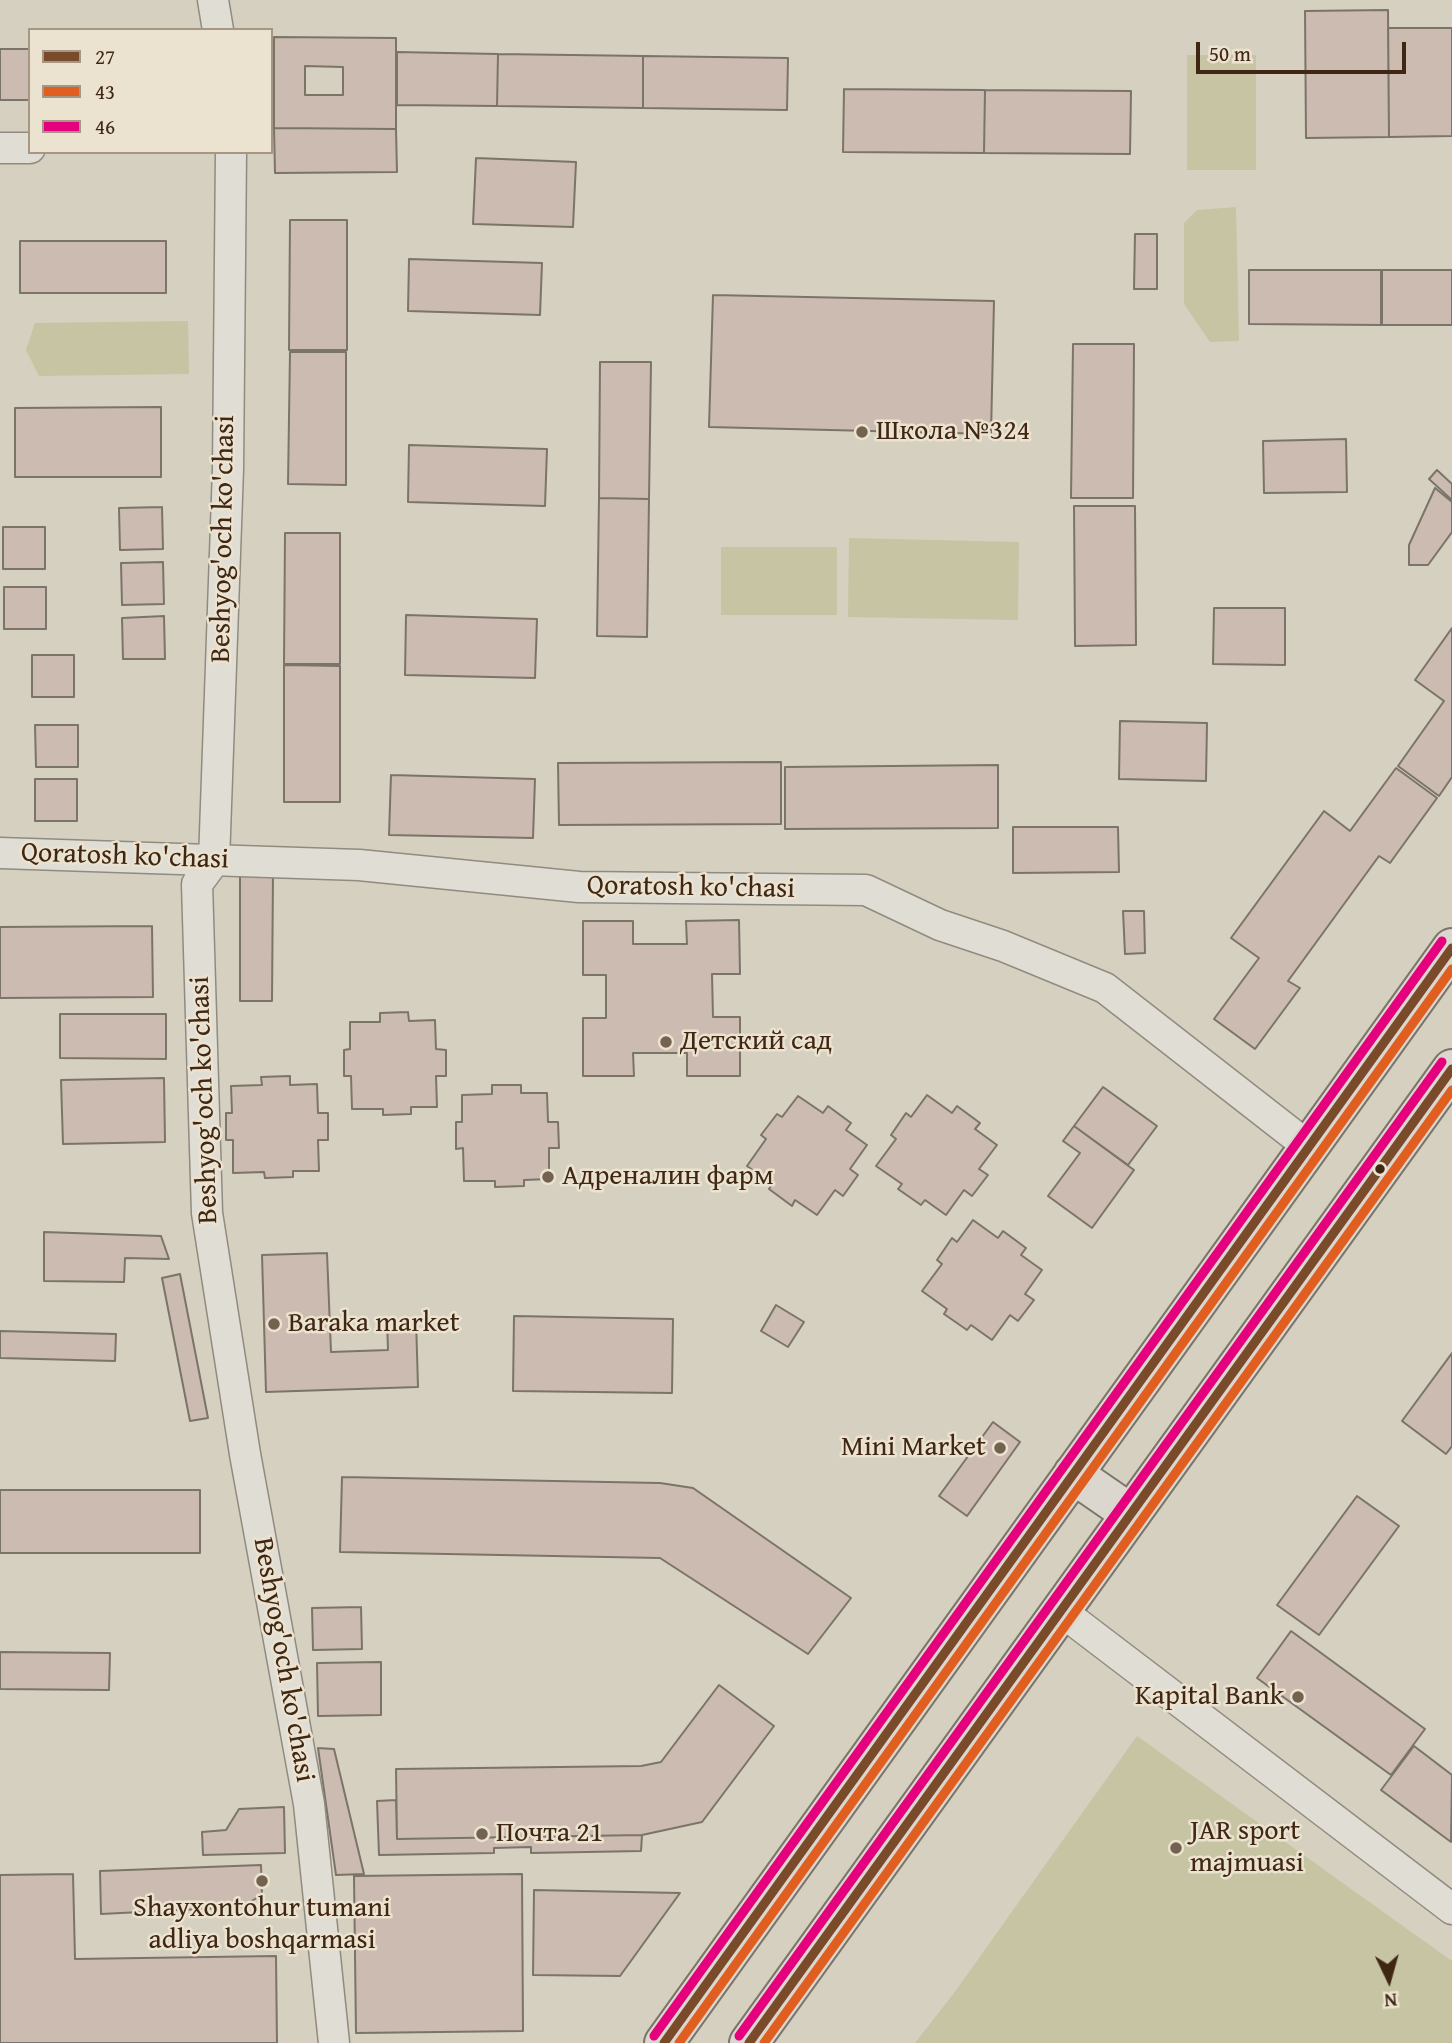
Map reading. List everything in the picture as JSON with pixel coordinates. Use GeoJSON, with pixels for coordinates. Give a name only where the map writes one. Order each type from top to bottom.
{"type":"FeatureCollection","features":[{"type":"Feature","properties":{"kind":"main road"},"geometry":{"type":"LineString","coordinates":[[664,2043],[1452,948]]}},
{"type":"Feature","properties":{"kind":"main road"},"geometry":{"type":"LineString","coordinates":[[749,2043],[1452,1069]]}},
{"type":"Feature","properties":{"kind":"main road"},"geometry":{"type":"LineString","coordinates":[[1073,1475],[1130,1514]]}},
{"type":"Feature","properties":{"kind":"street"},"geometry":{"type":"LineString","coordinates":[[213,0],[218,28]]}},
{"type":"Feature","properties":{"kind":"street"},"geometry":{"type":"LineString","coordinates":[[0,148],[28,148]]}},
{"type":"Feature","properties":{"kind":"street","name":"Beshyog'och ko'chasi"},"geometry":{"type":"LineString","coordinates":[[231,154],[228,469],[214,861],[197,884],[207,1213],[245,1454],[309,1804],[334,2043]]}},
{"type":"Feature","properties":{"kind":"street","name":"Qoratosh ko'chasi"},"geometry":{"type":"LineString","coordinates":[[0,853],[359,865],[579,887],[866,890],[940,925],[1003,946],[1105,988],[1310,1147]]}},
{"type":"Feature","properties":{"kind":"street"},"geometry":{"type":"LineString","coordinates":[[1060,1611],[1452,1909]]}},
{"type":"Feature","properties":{"kind":"shaded area"},"geometry":{"type":"Polygon","coordinates":[[[1187,55],[1256,55],[1256,170],[1187,170],[1187,55]]]}},
{"type":"Feature","properties":{"kind":"shaded area"},"geometry":{"type":"Polygon","coordinates":[[[1236,207],[1239,341],[1210,342],[1184,304],[1184,223],[1197,210],[1236,207]]]}},
{"type":"Feature","properties":{"kind":"shaded area"},"geometry":{"type":"Polygon","coordinates":[[[188,321],[189,374],[39,376],[26,350],[35,323],[188,321]]]}},
{"type":"Feature","properties":{"kind":"shaded area"},"geometry":{"type":"Polygon","coordinates":[[[849,538],[1019,542],[1018,620],[848,617],[849,538]]]}},
{"type":"Feature","properties":{"kind":"shaded area"},"geometry":{"type":"Polygon","coordinates":[[[721,547],[837,547],[837,615],[721,615],[721,547]]]}},
{"type":"Feature","properties":{"kind":"shaded area","name":"JAR sport majmuasi"},"geometry":{"type":"Polygon","coordinates":[[[1137,1736],[1452,1961],[1452,2043],[915,2043],[954,1993],[1137,1736]]]}},
{"type":"Feature","properties":{"kind":"building"},"geometry":{"type":"Polygon","coordinates":[[[1388,10],[1389,137],[1306,138],[1305,11],[1388,10]]]}},
{"type":"Feature","properties":{"kind":"building"},"geometry":{"type":"Polygon","coordinates":[[[1388,28],[1452,28],[1452,136],[1389,137],[1388,28]]]}},
{"type":"Feature","properties":{"kind":"building"},"geometry":{"type":"Polygon","coordinates":[[[274,37],[396,38],[396,129],[274,128],[274,37]],[[305,66],[305,95],[343,95],[343,67],[305,66]]]}},
{"type":"Feature","properties":{"kind":"building"},"geometry":{"type":"Polygon","coordinates":[[[0,49],[28,49],[28,100],[0,100],[0,49]]]}},
{"type":"Feature","properties":{"kind":"building"},"geometry":{"type":"Polygon","coordinates":[[[397,52],[498,54],[497,106],[397,105],[397,52]]]}},
{"type":"Feature","properties":{"kind":"building"},"geometry":{"type":"Polygon","coordinates":[[[498,54],[643,56],[643,108],[497,106],[498,54]]]}},
{"type":"Feature","properties":{"kind":"building"},"geometry":{"type":"Polygon","coordinates":[[[643,56],[788,58],[787,110],[643,108],[643,56]]]}},
{"type":"Feature","properties":{"kind":"building"},"geometry":{"type":"Polygon","coordinates":[[[844,89],[985,90],[984,153],[843,152],[844,89]]]}},
{"type":"Feature","properties":{"kind":"building"},"geometry":{"type":"Polygon","coordinates":[[[985,90],[1131,91],[1130,154],[984,153],[985,90]]]}},
{"type":"Feature","properties":{"kind":"building"},"geometry":{"type":"Polygon","coordinates":[[[274,128],[396,129],[397,172],[275,173],[274,128]]]}},
{"type":"Feature","properties":{"kind":"building"},"geometry":{"type":"Polygon","coordinates":[[[476,158],[576,162],[573,227],[473,224],[476,158]]]}},
{"type":"Feature","properties":{"kind":"building"},"geometry":{"type":"Polygon","coordinates":[[[290,220],[347,220],[347,350],[289,350],[290,220]]]}},
{"type":"Feature","properties":{"kind":"building"},"geometry":{"type":"Polygon","coordinates":[[[1135,234],[1157,234],[1157,289],[1134,289],[1135,234]]]}},
{"type":"Feature","properties":{"kind":"building"},"geometry":{"type":"Polygon","coordinates":[[[20,241],[166,241],[166,293],[20,293],[20,241]]]}},
{"type":"Feature","properties":{"kind":"building"},"geometry":{"type":"Polygon","coordinates":[[[409,259],[542,263],[540,315],[408,311],[409,259]]]}},
{"type":"Feature","properties":{"kind":"building"},"geometry":{"type":"Polygon","coordinates":[[[1249,270],[1381,270],[1381,325],[1249,324],[1249,270]]]}},
{"type":"Feature","properties":{"kind":"building"},"geometry":{"type":"Polygon","coordinates":[[[1382,270],[1452,270],[1452,325],[1382,325],[1382,270]]]}},
{"type":"Feature","properties":{"kind":"building"},"geometry":{"type":"Polygon","coordinates":[[[713,295],[994,301],[991,434],[709,427],[713,295]]]}},
{"type":"Feature","properties":{"kind":"building"},"geometry":{"type":"Polygon","coordinates":[[[1073,344],[1134,344],[1133,498],[1071,498],[1073,344]]]}},
{"type":"Feature","properties":{"kind":"building"},"geometry":{"type":"Polygon","coordinates":[[[290,352],[346,352],[346,485],[288,484],[290,352]]]}},
{"type":"Feature","properties":{"kind":"building"},"geometry":{"type":"Polygon","coordinates":[[[600,362],[651,362],[649,499],[599,498],[600,362]]]}},
{"type":"Feature","properties":{"kind":"building"},"geometry":{"type":"Polygon","coordinates":[[[161,407],[161,477],[15,477],[15,408],[161,407]]]}},
{"type":"Feature","properties":{"kind":"building"},"geometry":{"type":"Polygon","coordinates":[[[1346,439],[1347,492],[1264,493],[1263,441],[1346,439]]]}},
{"type":"Feature","properties":{"kind":"building"},"geometry":{"type":"Polygon","coordinates":[[[409,445],[547,449],[545,506],[408,502],[409,445]]]}},
{"type":"Feature","properties":{"kind":"building"},"geometry":{"type":"Polygon","coordinates":[[[1437,470],[1452,484],[1452,500],[1429,479],[1437,470]]]}},
{"type":"Feature","properties":{"kind":"building"},"geometry":{"type":"Polygon","coordinates":[[[1435,488],[1452,502],[1452,532],[1428,565],[1409,565],[1409,545],[1435,488]]]}},
{"type":"Feature","properties":{"kind":"building"},"geometry":{"type":"Polygon","coordinates":[[[599,498],[649,499],[647,637],[597,636],[599,498]]]}},
{"type":"Feature","properties":{"kind":"building"},"geometry":{"type":"Polygon","coordinates":[[[1074,506],[1135,506],[1136,645],[1075,646],[1074,506]]]}},
{"type":"Feature","properties":{"kind":"building"},"geometry":{"type":"Polygon","coordinates":[[[162,507],[163,549],[120,550],[119,508],[162,507]]]}},
{"type":"Feature","properties":{"kind":"building"},"geometry":{"type":"Polygon","coordinates":[[[3,527],[45,527],[45,569],[3,569],[3,527]]]}},
{"type":"Feature","properties":{"kind":"building"},"geometry":{"type":"Polygon","coordinates":[[[285,533],[340,533],[340,664],[284,664],[285,533]]]}},
{"type":"Feature","properties":{"kind":"building"},"geometry":{"type":"Polygon","coordinates":[[[163,562],[164,604],[122,605],[121,563],[163,562]]]}},
{"type":"Feature","properties":{"kind":"building"},"geometry":{"type":"Polygon","coordinates":[[[4,587],[46,587],[46,629],[4,629],[4,587]]]}},
{"type":"Feature","properties":{"kind":"building"},"geometry":{"type":"Polygon","coordinates":[[[1214,608],[1285,608],[1285,665],[1213,664],[1214,608]]]}},
{"type":"Feature","properties":{"kind":"building"},"geometry":{"type":"Polygon","coordinates":[[[406,615],[537,619],[535,678],[405,675],[406,615]]]}},
{"type":"Feature","properties":{"kind":"building"},"geometry":{"type":"Polygon","coordinates":[[[164,616],[165,659],[123,659],[122,618],[164,616]]]}},
{"type":"Feature","properties":{"kind":"building"},"geometry":{"type":"Polygon","coordinates":[[[1452,628],[1452,777],[1439,796],[1398,766],[1444,701],[1415,680],[1452,628]]]}},
{"type":"Feature","properties":{"kind":"building"},"geometry":{"type":"Polygon","coordinates":[[[32,655],[74,655],[74,697],[32,697],[32,655]]]}},
{"type":"Feature","properties":{"kind":"building"},"geometry":{"type":"Polygon","coordinates":[[[284,665],[340,666],[340,802],[284,802],[284,665]]]}},
{"type":"Feature","properties":{"kind":"building"},"geometry":{"type":"Polygon","coordinates":[[[1120,721],[1207,723],[1206,781],[1119,779],[1120,721]]]}},
{"type":"Feature","properties":{"kind":"building"},"geometry":{"type":"Polygon","coordinates":[[[35,725],[78,725],[78,767],[36,767],[35,725]]]}},
{"type":"Feature","properties":{"kind":"building"},"geometry":{"type":"Polygon","coordinates":[[[781,762],[781,824],[559,825],[558,763],[781,762]]]}},
{"type":"Feature","properties":{"kind":"building"},"geometry":{"type":"Polygon","coordinates":[[[998,765],[998,828],[785,829],[785,767],[998,765]]]}},
{"type":"Feature","properties":{"kind":"building"},"geometry":{"type":"Polygon","coordinates":[[[1396,768],[1437,798],[1390,863],[1379,856],[1288,981],[1300,988],[1255,1049],[1214,1019],[1259,958],[1231,938],[1324,811],[1350,831],[1396,768]]]}},
{"type":"Feature","properties":{"kind":"building"},"geometry":{"type":"Polygon","coordinates":[[[391,775],[535,779],[533,838],[389,835],[391,775]]]}},
{"type":"Feature","properties":{"kind":"building"},"geometry":{"type":"Polygon","coordinates":[[[35,779],[77,779],[77,821],[35,821],[35,779]]]}},
{"type":"Feature","properties":{"kind":"building"},"geometry":{"type":"Polygon","coordinates":[[[1013,827],[1118,827],[1119,872],[1013,873],[1013,827]]]}},
{"type":"Feature","properties":{"kind":"building"},"geometry":{"type":"Polygon","coordinates":[[[240,874],[273,874],[272,1001],[240,1001],[240,874]]]}},
{"type":"Feature","properties":{"kind":"building"},"geometry":{"type":"Polygon","coordinates":[[[1123,911],[1144,911],[1145,953],[1125,954],[1123,911]]]}},
{"type":"Feature","properties":{"kind":"building"},"geometry":{"type":"Polygon","coordinates":[[[739,920],[740,974],[712,974],[713,1017],[740,1017],[740,1076],[687,1076],[687,1053],[633,1053],[634,1076],[583,1076],[583,1018],[606,1018],[606,975],[583,975],[583,921],[633,921],[633,944],[687,944],[686,921],[739,920]]]}},
{"type":"Feature","properties":{"kind":"building"},"geometry":{"type":"Polygon","coordinates":[[[152,926],[153,997],[0,998],[0,927],[152,926]]]}},
{"type":"Feature","properties":{"kind":"building"},"geometry":{"type":"Polygon","coordinates":[[[408,1012],[409,1021],[435,1020],[436,1049],[446,1050],[446,1076],[436,1076],[437,1107],[411,1107],[411,1114],[383,1115],[383,1109],[352,1109],[351,1076],[344,1076],[344,1050],[350,1049],[350,1022],[380,1022],[380,1013],[408,1012]]]}},
{"type":"Feature","properties":{"kind":"building"},"geometry":{"type":"Polygon","coordinates":[[[60,1014],[166,1014],[166,1059],[60,1058],[60,1014]]]}},
{"type":"Feature","properties":{"kind":"building"},"geometry":{"type":"Polygon","coordinates":[[[290,1076],[290,1085],[317,1084],[318,1113],[328,1113],[328,1140],[318,1140],[319,1171],[293,1171],[293,1177],[265,1178],[264,1172],[233,1173],[233,1140],[226,1140],[226,1113],[232,1113],[231,1086],[262,1085],[261,1077],[290,1076]]]}},
{"type":"Feature","properties":{"kind":"building"},"geometry":{"type":"Polygon","coordinates":[[[164,1078],[165,1142],[63,1144],[61,1080],[164,1078]]]}},
{"type":"Feature","properties":{"kind":"building"},"geometry":{"type":"Polygon","coordinates":[[[492,1085],[521,1085],[521,1093],[547,1093],[548,1122],[558,1122],[559,1148],[549,1148],[549,1179],[524,1180],[524,1186],[495,1187],[495,1181],[464,1181],[463,1148],[456,1149],[456,1122],[462,1122],[462,1095],[492,1094],[492,1085]]]}},
{"type":"Feature","properties":{"kind":"building"},"geometry":{"type":"Polygon","coordinates":[[[1103,1087],[1157,1126],[1128,1165],[1074,1126],[1103,1087]]]}},
{"type":"Feature","properties":{"kind":"building"},"geometry":{"type":"Polygon","coordinates":[[[927,1095],[952,1113],[957,1106],[980,1123],[975,1129],[997,1145],[979,1169],[988,1175],[972,1196],[964,1190],[946,1215],[925,1200],[921,1205],[898,1189],[902,1184],[876,1166],[896,1139],[891,1135],[906,1113],[911,1117],[927,1095]]]}},
{"type":"Feature","properties":{"kind":"building"},"geometry":{"type":"Polygon","coordinates":[[[798,1096],[823,1113],[828,1106],[851,1123],[846,1130],[867,1145],[850,1169],[858,1175],[843,1196],[835,1190],[817,1215],[795,1200],[792,1206],[769,1189],[772,1184],[747,1166],[766,1139],[761,1135],[777,1114],[782,1117],[798,1096]]]}},
{"type":"Feature","properties":{"kind":"building"},"geometry":{"type":"Polygon","coordinates":[[[1074,1126],[1134,1170],[1092,1228],[1048,1196],[1080,1153],[1063,1141],[1074,1126]]]}},
{"type":"Feature","properties":{"kind":"building"},"geometry":{"type":"Polygon","coordinates":[[[973,1220],[998,1238],[1003,1231],[1026,1248],[1021,1255],[1042,1270],[1025,1294],[1034,1300],[1018,1321],[1010,1315],[992,1340],[971,1325],[967,1330],[944,1314],[947,1309],[922,1291],[942,1264],[937,1260],[952,1238],[957,1242],[973,1220]]]}},
{"type":"Feature","properties":{"kind":"building"},"geometry":{"type":"Polygon","coordinates":[[[44,1232],[161,1236],[169,1259],[125,1258],[124,1282],[44,1281],[44,1232]]]}},
{"type":"Feature","properties":{"kind":"building"},"geometry":{"type":"Polygon","coordinates":[[[327,1253],[331,1352],[388,1350],[387,1320],[416,1319],[418,1387],[266,1392],[262,1255],[327,1253]]]}},
{"type":"Feature","properties":{"kind":"building"},"geometry":{"type":"Polygon","coordinates":[[[180,1274],[208,1418],[190,1421],[162,1278],[180,1274]]]}},
{"type":"Feature","properties":{"kind":"building"},"geometry":{"type":"Polygon","coordinates":[[[776,1305],[804,1322],[788,1347],[761,1331],[776,1305]]]}},
{"type":"Feature","properties":{"kind":"building"},"geometry":{"type":"Polygon","coordinates":[[[514,1316],[673,1319],[672,1393],[513,1391],[514,1316]]]}},
{"type":"Feature","properties":{"kind":"building"},"geometry":{"type":"Polygon","coordinates":[[[0,1331],[116,1334],[115,1361],[0,1358],[0,1331]]]}},
{"type":"Feature","properties":{"kind":"building"},"geometry":{"type":"Polygon","coordinates":[[[1452,1353],[1452,1446],[1446,1454],[1402,1421],[1452,1353]]]}},
{"type":"Feature","properties":{"kind":"building"},"geometry":{"type":"Polygon","coordinates":[[[993,1422],[1020,1442],[967,1516],[939,1496],[993,1422]]]}},
{"type":"Feature","properties":{"kind":"building"},"geometry":{"type":"Polygon","coordinates":[[[342,1477],[660,1483],[693,1488],[851,1598],[808,1654],[660,1558],[340,1552],[342,1477]]]}},
{"type":"Feature","properties":{"kind":"building"},"geometry":{"type":"Polygon","coordinates":[[[0,1490],[200,1490],[200,1553],[0,1553],[0,1490]]]}},
{"type":"Feature","properties":{"kind":"building"},"geometry":{"type":"Polygon","coordinates":[[[1357,1496],[1399,1526],[1319,1635],[1277,1605],[1357,1496]]]}},
{"type":"Feature","properties":{"kind":"building"},"geometry":{"type":"Polygon","coordinates":[[[361,1607],[362,1649],[313,1650],[312,1608],[361,1607]]]}},
{"type":"Feature","properties":{"kind":"building"},"geometry":{"type":"Polygon","coordinates":[[[1291,1631],[1425,1729],[1391,1775],[1257,1678],[1291,1631]]]}},
{"type":"Feature","properties":{"kind":"building"},"geometry":{"type":"Polygon","coordinates":[[[0,1652],[110,1653],[109,1690],[0,1689],[0,1652]]]}},
{"type":"Feature","properties":{"kind":"building"},"geometry":{"type":"Polygon","coordinates":[[[381,1662],[381,1715],[318,1716],[317,1663],[381,1662]]]}},
{"type":"Feature","properties":{"kind":"building"},"geometry":{"type":"Polygon","coordinates":[[[719,1685],[774,1726],[702,1822],[642,1835],[397,1839],[396,1769],[641,1766],[661,1762],[719,1685]]]}},
{"type":"Feature","properties":{"kind":"building"},"geometry":{"type":"Polygon","coordinates":[[[1414,1746],[1452,1775],[1451,1842],[1381,1790],[1414,1746]]]}},
{"type":"Feature","properties":{"kind":"building"},"geometry":{"type":"Polygon","coordinates":[[[318,1748],[334,1749],[364,1874],[336,1875],[318,1748]]]}},
{"type":"Feature","properties":{"kind":"building"},"geometry":{"type":"Polygon","coordinates":[[[396,1800],[397,1839],[642,1835],[641,1851],[531,1853],[531,1847],[494,1848],[494,1853],[379,1855],[377,1801],[396,1800]]]}},
{"type":"Feature","properties":{"kind":"building"},"geometry":{"type":"Polygon","coordinates":[[[284,1807],[285,1853],[203,1855],[202,1832],[226,1830],[239,1809],[284,1807]]]}},
{"type":"Feature","properties":{"kind":"building"},"geometry":{"type":"Polygon","coordinates":[[[261,1865],[262,1895],[241,1907],[101,1914],[100,1871],[261,1865]]]}},
{"type":"Feature","properties":{"kind":"building"},"geometry":{"type":"Polygon","coordinates":[[[73,1874],[75,1959],[276,1956],[277,2043],[0,2043],[0,1875],[73,1874]]]}},
{"type":"Feature","properties":{"kind":"building"},"geometry":{"type":"Polygon","coordinates":[[[522,1874],[523,2031],[356,2033],[354,1876],[522,1874]]]}},
{"type":"Feature","properties":{"kind":"building"},"geometry":{"type":"Polygon","coordinates":[[[534,1890],[680,1893],[620,1976],[533,1975],[534,1890]]]}},
{"type":"Feature","properties":{"kind":"transit line","name":"46"},"geometry":{"type":"LineString","coordinates":[[654,2036],[1442,941]]}},
{"type":"Feature","properties":{"kind":"transit line","name":"27"},"geometry":{"type":"LineString","coordinates":[[664,2043],[1452,948]]}},
{"type":"Feature","properties":{"kind":"transit line","name":"43"},"geometry":{"type":"LineString","coordinates":[[679,2043],[1452,969]]}},
{"type":"Feature","properties":{"kind":"transit line","name":"46"},"geometry":{"type":"LineString","coordinates":[[739,2036],[1442,1062]]}},
{"type":"Feature","properties":{"kind":"transit line","name":"27"},"geometry":{"type":"LineString","coordinates":[[749,2043],[1452,1069]]}},
{"type":"Feature","properties":{"kind":"transit line","name":"43"},"geometry":{"type":"LineString","coordinates":[[764,2043],[1452,1090]]}},
{"type":"Feature","properties":{"kind":"place","name":"Школа №324"},"geometry":{"type":"Point","coordinates":[862,432]}},
{"type":"Feature","properties":{"kind":"place","name":"Детский сад"},"geometry":{"type":"Point","coordinates":[666,1042]}},
{"type":"Feature","properties":{"kind":"place","name":"Адреналин фарм"},"geometry":{"type":"Point","coordinates":[548,1177]}},
{"type":"Feature","properties":{"kind":"place","name":"Baraka market"},"geometry":{"type":"Point","coordinates":[274,1324]}},
{"type":"Feature","properties":{"kind":"place","name":"Mini Market"},"geometry":{"type":"Point","coordinates":[1000,1448]}},
{"type":"Feature","properties":{"kind":"place","name":"Kapital Bank"},"geometry":{"type":"Point","coordinates":[1298,1697]}},
{"type":"Feature","properties":{"kind":"place","name":"Почта 21"},"geometry":{"type":"Point","coordinates":[482,1834]}},
{"type":"Feature","properties":{"kind":"place","name":"JAR sport majmuasi"},"geometry":{"type":"Point","coordinates":[1176,1848]}},
{"type":"Feature","properties":{"kind":"place","name":"Shayxontohur tumani adliya boshqarmasi"},"geometry":{"type":"Point","coordinates":[262,1881]}}]}
